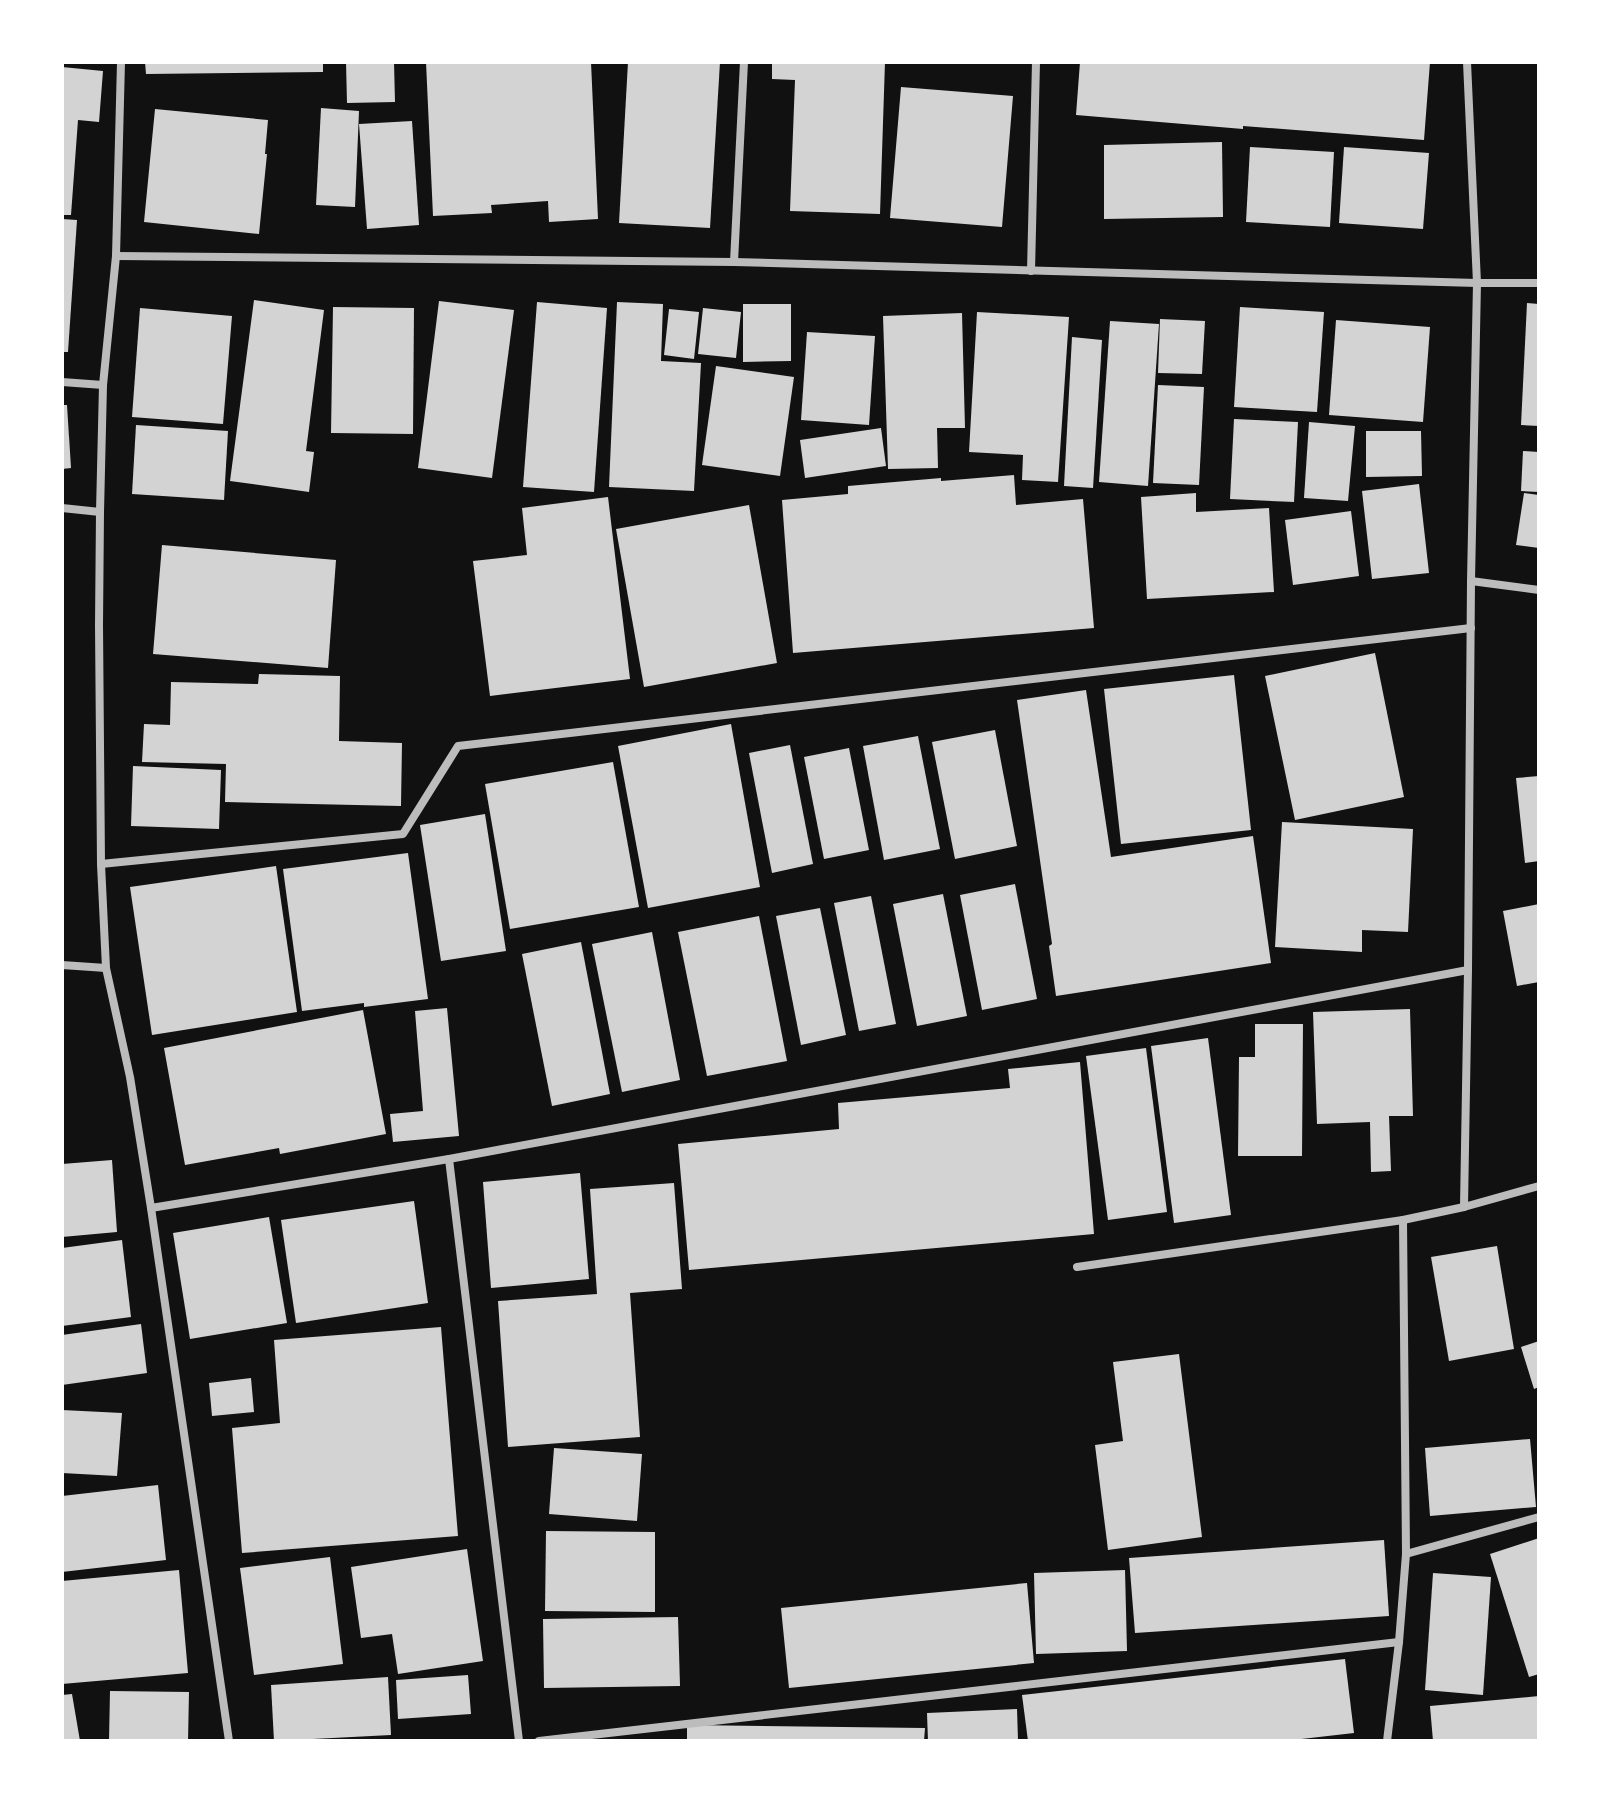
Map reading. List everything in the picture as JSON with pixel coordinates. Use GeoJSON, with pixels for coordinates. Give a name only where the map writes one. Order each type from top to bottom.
{"type":"FeatureCollection","features":[{"type":"Feature","properties":{"kind":"street"},"geometry":{"type":"LineString","coordinates":[[121,62],[116,256],[103,385],[100,512],[101,864],[106,968],[130,1077],[151,1208],[229,1741]]}},
{"type":"Feature","properties":{"kind":"street"},"geometry":{"type":"LineString","coordinates":[[734,262],[744,62]]}},
{"type":"Feature","properties":{"kind":"street"},"geometry":{"type":"LineString","coordinates":[[1031,271],[1036,62]]}},
{"type":"Feature","properties":{"kind":"street"},"geometry":{"type":"LineString","coordinates":[[1464,1207],[1477,283],[1467,62]]}},
{"type":"Feature","properties":{"kind":"street"},"geometry":{"type":"LineString","coordinates":[[116,256],[734,262],[1539,283]]}},
{"type":"Feature","properties":{"kind":"street"},"geometry":{"type":"LineString","coordinates":[[62,382],[103,385]]}},
{"type":"Feature","properties":{"kind":"street"},"geometry":{"type":"LineString","coordinates":[[62,508],[100,512]]}},
{"type":"Feature","properties":{"kind":"street"},"geometry":{"type":"LineString","coordinates":[[1471,581],[1539,590]]}},
{"type":"Feature","properties":{"kind":"street"},"geometry":{"type":"LineString","coordinates":[[101,864],[403,834],[458,746],[1471,628]]}},
{"type":"Feature","properties":{"kind":"street"},"geometry":{"type":"LineString","coordinates":[[62,965],[106,968]]}},
{"type":"Feature","properties":{"kind":"street"},"geometry":{"type":"LineString","coordinates":[[151,1208],[449,1159],[1468,970]]}},
{"type":"Feature","properties":{"kind":"street"},"geometry":{"type":"LineString","coordinates":[[449,1159],[519,1741]]}},
{"type":"Feature","properties":{"kind":"street"},"geometry":{"type":"LineString","coordinates":[[1077,1267],[1403,1220],[1539,1186]]}},
{"type":"Feature","properties":{"kind":"street"},"geometry":{"type":"LineString","coordinates":[[1387,1741],[1406,1554],[1403,1220]]}},
{"type":"Feature","properties":{"kind":"street"},"geometry":{"type":"LineString","coordinates":[[1406,1554],[1539,1517]]}},
{"type":"Feature","properties":{"kind":"street"},"geometry":{"type":"LineString","coordinates":[[539,1741],[1399,1642]]}},
{"type":"Feature","properties":{"kind":"building"},"geometry":{"type":"Polygon","coordinates":[[[145,62],[323,62],[323,72],[146,74],[145,62]]]}},
{"type":"Feature","properties":{"kind":"building"},"geometry":{"type":"Polygon","coordinates":[[[346,62],[394,62],[395,102],[347,103],[346,62]]]}},
{"type":"Feature","properties":{"kind":"building"},"geometry":{"type":"Polygon","coordinates":[[[426,62],[591,62],[598,219],[549,222],[548,201],[491,205],[492,213],[433,216],[426,62]]]}},
{"type":"Feature","properties":{"kind":"building"},"geometry":{"type":"Polygon","coordinates":[[[628,62],[720,62],[710,228],[619,223],[628,62]]]}},
{"type":"Feature","properties":{"kind":"building"},"geometry":{"type":"Polygon","coordinates":[[[772,62],[885,62],[880,214],[790,211],[795,80],[772,79],[772,62]]]}},
{"type":"Feature","properties":{"kind":"building"},"geometry":{"type":"Polygon","coordinates":[[[1080,62],[1430,62],[1424,140],[1076,115],[1080,62]]]}},
{"type":"Feature","properties":{"kind":"building"},"geometry":{"type":"Polygon","coordinates":[[[62,67],[103,71],[99,122],[78,120],[71,215],[62,215],[62,67]]]}},
{"type":"Feature","properties":{"kind":"building"},"geometry":{"type":"Polygon","coordinates":[[[901,87],[1013,96],[1002,227],[890,218],[901,87]]]}},
{"type":"Feature","properties":{"kind":"building"},"geometry":{"type":"Polygon","coordinates":[[[321,108],[359,111],[355,207],[316,205],[321,108]]]}},
{"type":"Feature","properties":{"kind":"building"},"geometry":{"type":"Polygon","coordinates":[[[155,109],[268,120],[259,234],[144,222],[155,109]]]}},
{"type":"Feature","properties":{"kind":"building"},"geometry":{"type":"Polygon","coordinates":[[[412,121],[419,225],[367,229],[359,124],[412,121]]]}},
{"type":"Feature","properties":{"kind":"building"},"geometry":{"type":"Polygon","coordinates":[[[1222,142],[1223,217],[1104,219],[1104,145],[1222,142]]]}},
{"type":"Feature","properties":{"kind":"building"},"geometry":{"type":"Polygon","coordinates":[[[1250,147],[1334,152],[1330,227],[1246,222],[1250,147]]]}},
{"type":"Feature","properties":{"kind":"building"},"geometry":{"type":"Polygon","coordinates":[[[1344,147],[1429,153],[1423,229],[1339,223],[1344,147]]]}},
{"type":"Feature","properties":{"kind":"building"},"geometry":{"type":"Polygon","coordinates":[[[62,219],[77,220],[68,352],[62,352],[62,219]]]}},
{"type":"Feature","properties":{"kind":"building"},"geometry":{"type":"Polygon","coordinates":[[[254,300],[324,310],[306,451],[314,452],[309,492],[230,481],[254,300]]]}},
{"type":"Feature","properties":{"kind":"building"},"geometry":{"type":"Polygon","coordinates":[[[439,301],[514,310],[492,478],[418,468],[439,301]]]}},
{"type":"Feature","properties":{"kind":"building"},"geometry":{"type":"Polygon","coordinates":[[[537,302],[607,308],[594,492],[523,487],[537,302]]]}},
{"type":"Feature","properties":{"kind":"building"},"geometry":{"type":"Polygon","coordinates":[[[617,302],[663,304],[661,361],[701,363],[694,491],[609,487],[617,302]]]}},
{"type":"Feature","properties":{"kind":"building"},"geometry":{"type":"Polygon","coordinates":[[[1527,303],[1539,304],[1539,426],[1521,425],[1527,303]]]}},
{"type":"Feature","properties":{"kind":"building"},"geometry":{"type":"Polygon","coordinates":[[[743,304],[791,304],[791,361],[743,362],[743,304]]]}},
{"type":"Feature","properties":{"kind":"building"},"geometry":{"type":"Polygon","coordinates":[[[333,307],[414,308],[413,434],[331,433],[333,307]]]}},
{"type":"Feature","properties":{"kind":"building"},"geometry":{"type":"Polygon","coordinates":[[[1240,307],[1324,312],[1317,412],[1234,407],[1240,307]]]}},
{"type":"Feature","properties":{"kind":"building"},"geometry":{"type":"Polygon","coordinates":[[[140,308],[232,316],[223,424],[132,417],[140,308]]]}},
{"type":"Feature","properties":{"kind":"building"},"geometry":{"type":"Polygon","coordinates":[[[703,308],[741,312],[736,358],[698,354],[703,308]]]}},
{"type":"Feature","properties":{"kind":"building"},"geometry":{"type":"Polygon","coordinates":[[[669,309],[699,312],[694,359],[664,355],[669,309]]]}},
{"type":"Feature","properties":{"kind":"building"},"geometry":{"type":"Polygon","coordinates":[[[977,312],[1069,317],[1058,482],[1022,480],[1023,455],[969,452],[977,312]]]}},
{"type":"Feature","properties":{"kind":"building"},"geometry":{"type":"Polygon","coordinates":[[[962,313],[965,428],[937,428],[938,468],[888,469],[883,316],[962,313]]]}},
{"type":"Feature","properties":{"kind":"building"},"geometry":{"type":"Polygon","coordinates":[[[1160,319],[1205,321],[1202,374],[1158,373],[1160,319]]]}},
{"type":"Feature","properties":{"kind":"building"},"geometry":{"type":"Polygon","coordinates":[[[1336,320],[1430,327],[1423,422],[1329,415],[1336,320]]]}},
{"type":"Feature","properties":{"kind":"building"},"geometry":{"type":"Polygon","coordinates":[[[1110,321],[1159,324],[1148,486],[1099,482],[1110,321]]]}},
{"type":"Feature","properties":{"kind":"building"},"geometry":{"type":"Polygon","coordinates":[[[807,332],[875,336],[869,425],[801,420],[807,332]]]}},
{"type":"Feature","properties":{"kind":"building"},"geometry":{"type":"Polygon","coordinates":[[[1072,337],[1102,340],[1093,488],[1064,486],[1072,337]]]}},
{"type":"Feature","properties":{"kind":"building"},"geometry":{"type":"Polygon","coordinates":[[[716,366],[794,377],[780,476],[702,465],[716,366]]]}},
{"type":"Feature","properties":{"kind":"building"},"geometry":{"type":"Polygon","coordinates":[[[1158,385],[1204,387],[1199,485],[1153,483],[1158,385]]]}},
{"type":"Feature","properties":{"kind":"building"},"geometry":{"type":"Polygon","coordinates":[[[62,405],[67,405],[71,468],[62,469],[62,405]]]}},
{"type":"Feature","properties":{"kind":"building"},"geometry":{"type":"Polygon","coordinates":[[[1234,419],[1298,422],[1294,502],[1230,499],[1234,419]]]}},
{"type":"Feature","properties":{"kind":"building"},"geometry":{"type":"Polygon","coordinates":[[[1309,422],[1355,426],[1348,501],[1304,498],[1309,422]]]}},
{"type":"Feature","properties":{"kind":"building"},"geometry":{"type":"Polygon","coordinates":[[[136,425],[228,431],[224,500],[132,494],[136,425]]]}},
{"type":"Feature","properties":{"kind":"building"},"geometry":{"type":"Polygon","coordinates":[[[881,428],[886,466],[805,478],[800,440],[881,428]]]}},
{"type":"Feature","properties":{"kind":"building"},"geometry":{"type":"Polygon","coordinates":[[[1366,431],[1421,431],[1422,476],[1366,477],[1366,431]]]}},
{"type":"Feature","properties":{"kind":"building"},"geometry":{"type":"Polygon","coordinates":[[[1523,451],[1539,452],[1539,492],[1521,491],[1523,451]]]}},
{"type":"Feature","properties":{"kind":"building"},"geometry":{"type":"Polygon","coordinates":[[[1014,475],[1016,505],[1083,499],[1094,628],[793,653],[782,500],[848,494],[848,486],[1014,475]]]}},
{"type":"Feature","properties":{"kind":"building"},"geometry":{"type":"Polygon","coordinates":[[[1419,484],[1429,573],[1372,579],[1362,491],[1419,484]]]}},
{"type":"Feature","properties":{"kind":"building"},"geometry":{"type":"Polygon","coordinates":[[[1196,493],[1196,512],[1269,508],[1274,592],[1147,599],[1141,497],[1196,493]]]}},
{"type":"Feature","properties":{"kind":"building"},"geometry":{"type":"Polygon","coordinates":[[[1524,493],[1539,495],[1539,548],[1516,545],[1524,493]]]}},
{"type":"Feature","properties":{"kind":"building"},"geometry":{"type":"Polygon","coordinates":[[[608,497],[630,679],[490,696],[473,561],[527,555],[522,508],[608,497]]]}},
{"type":"Feature","properties":{"kind":"building"},"geometry":{"type":"Polygon","coordinates":[[[749,505],[777,663],[644,687],[616,529],[749,505]]]}},
{"type":"Feature","properties":{"kind":"building"},"geometry":{"type":"Polygon","coordinates":[[[1351,511],[1359,576],[1293,585],[1285,520],[1351,511]]]}},
{"type":"Feature","properties":{"kind":"building"},"geometry":{"type":"Polygon","coordinates":[[[162,545],[336,560],[328,668],[153,654],[162,545]]]}},
{"type":"Feature","properties":{"kind":"building"},"geometry":{"type":"Polygon","coordinates":[[[1375,653],[1404,797],[1295,820],[1265,676],[1375,653]]]}},
{"type":"Feature","properties":{"kind":"building"},"geometry":{"type":"Polygon","coordinates":[[[259,674],[340,676],[339,741],[402,743],[401,806],[225,802],[226,764],[142,762],[144,724],[170,725],[171,682],[258,684],[259,674]]]}},
{"type":"Feature","properties":{"kind":"building"},"geometry":{"type":"Polygon","coordinates":[[[1234,675],[1251,830],[1121,844],[1104,689],[1234,675]]]}},
{"type":"Feature","properties":{"kind":"building"},"geometry":{"type":"Polygon","coordinates":[[[1086,690],[1111,857],[1253,836],[1271,963],[1056,996],[1049,946],[1052,944],[1017,700],[1086,690]]]}},
{"type":"Feature","properties":{"kind":"building"},"geometry":{"type":"Polygon","coordinates":[[[731,724],[760,887],[648,908],[618,746],[731,724]]]}},
{"type":"Feature","properties":{"kind":"building"},"geometry":{"type":"Polygon","coordinates":[[[995,730],[1017,846],[955,859],[932,742],[995,730]]]}},
{"type":"Feature","properties":{"kind":"building"},"geometry":{"type":"Polygon","coordinates":[[[918,736],[940,849],[884,860],[863,746],[918,736]]]}},
{"type":"Feature","properties":{"kind":"building"},"geometry":{"type":"Polygon","coordinates":[[[790,745],[813,864],[772,873],[749,753],[790,745]]]}},
{"type":"Feature","properties":{"kind":"building"},"geometry":{"type":"Polygon","coordinates":[[[849,748],[869,850],[824,859],[804,757],[849,748]]]}},
{"type":"Feature","properties":{"kind":"building"},"geometry":{"type":"Polygon","coordinates":[[[613,762],[639,907],[510,929],[485,784],[613,762]]]}},
{"type":"Feature","properties":{"kind":"building"},"geometry":{"type":"Polygon","coordinates":[[[133,766],[221,770],[219,829],[131,826],[133,766]]]}},
{"type":"Feature","properties":{"kind":"building"},"geometry":{"type":"Polygon","coordinates":[[[1539,776],[1539,861],[1525,863],[1516,778],[1539,776]]]}},
{"type":"Feature","properties":{"kind":"building"},"geometry":{"type":"Polygon","coordinates":[[[485,814],[506,951],[441,961],[420,825],[485,814]]]}},
{"type":"Feature","properties":{"kind":"building"},"geometry":{"type":"Polygon","coordinates":[[[1282,822],[1413,829],[1408,932],[1362,930],[1362,952],[1275,947],[1282,822]]]}},
{"type":"Feature","properties":{"kind":"building"},"geometry":{"type":"Polygon","coordinates":[[[408,853],[428,999],[302,1011],[283,869],[408,853]]]}},
{"type":"Feature","properties":{"kind":"building"},"geometry":{"type":"Polygon","coordinates":[[[276,866],[297,1012],[152,1035],[130,887],[276,866]]]}},
{"type":"Feature","properties":{"kind":"building"},"geometry":{"type":"Polygon","coordinates":[[[1015,884],[1037,999],[982,1010],[960,895],[1015,884]]]}},
{"type":"Feature","properties":{"kind":"building"},"geometry":{"type":"Polygon","coordinates":[[[943,894],[967,1016],[917,1026],[893,904],[943,894]]]}},
{"type":"Feature","properties":{"kind":"building"},"geometry":{"type":"Polygon","coordinates":[[[871,896],[896,1024],[859,1031],[834,903],[871,896]]]}},
{"type":"Feature","properties":{"kind":"building"},"geometry":{"type":"Polygon","coordinates":[[[1539,904],[1539,982],[1517,986],[1503,911],[1539,904]]]}},
{"type":"Feature","properties":{"kind":"building"},"geometry":{"type":"Polygon","coordinates":[[[820,908],[846,1035],[801,1045],[776,916],[820,908]]]}},
{"type":"Feature","properties":{"kind":"building"},"geometry":{"type":"Polygon","coordinates":[[[759,916],[787,1061],[707,1076],[678,932],[759,916]]]}},
{"type":"Feature","properties":{"kind":"building"},"geometry":{"type":"Polygon","coordinates":[[[652,932],[680,1080],[622,1092],[592,944],[652,932]]]}},
{"type":"Feature","properties":{"kind":"building"},"geometry":{"type":"Polygon","coordinates":[[[581,942],[610,1094],[552,1106],[522,954],[581,942]]]}},
{"type":"Feature","properties":{"kind":"building"},"geometry":{"type":"Polygon","coordinates":[[[447,1008],[459,1136],[393,1142],[390,1114],[423,1111],[415,1011],[447,1008]]]}},
{"type":"Feature","properties":{"kind":"building"},"geometry":{"type":"Polygon","coordinates":[[[1410,1009],[1413,1116],[1389,1116],[1391,1171],[1371,1172],[1370,1122],[1317,1124],[1313,1012],[1410,1009]]]}},
{"type":"Feature","properties":{"kind":"building"},"geometry":{"type":"Polygon","coordinates":[[[363,1010],[386,1134],[280,1154],[279,1148],[185,1165],[164,1048],[363,1010]]]}},
{"type":"Feature","properties":{"kind":"building"},"geometry":{"type":"Polygon","coordinates":[[[1255,1024],[1303,1024],[1302,1156],[1238,1156],[1239,1057],[1255,1057],[1255,1024]]]}},
{"type":"Feature","properties":{"kind":"building"},"geometry":{"type":"Polygon","coordinates":[[[1208,1038],[1231,1215],[1174,1223],[1151,1046],[1208,1038]]]}},
{"type":"Feature","properties":{"kind":"building"},"geometry":{"type":"Polygon","coordinates":[[[1146,1048],[1167,1212],[1108,1220],[1086,1056],[1146,1048]]]}},
{"type":"Feature","properties":{"kind":"building"},"geometry":{"type":"Polygon","coordinates":[[[1080,1062],[1094,1234],[689,1270],[678,1144],[839,1129],[838,1103],[1010,1088],[1008,1069],[1080,1062]]]}},
{"type":"Feature","properties":{"kind":"building"},"geometry":{"type":"Polygon","coordinates":[[[112,1160],[117,1232],[62,1237],[62,1164],[112,1160]]]}},
{"type":"Feature","properties":{"kind":"building"},"geometry":{"type":"Polygon","coordinates":[[[580,1173],[589,1279],[491,1288],[483,1182],[580,1173]]]}},
{"type":"Feature","properties":{"kind":"building"},"geometry":{"type":"Polygon","coordinates":[[[674,1183],[682,1289],[630,1293],[640,1437],[508,1447],[498,1301],[597,1294],[590,1189],[674,1183]]]}},
{"type":"Feature","properties":{"kind":"building"},"geometry":{"type":"Polygon","coordinates":[[[414,1201],[428,1303],[296,1323],[281,1220],[414,1201]]]}},
{"type":"Feature","properties":{"kind":"building"},"geometry":{"type":"Polygon","coordinates":[[[269,1217],[287,1323],[190,1339],[173,1233],[269,1217]]]}},
{"type":"Feature","properties":{"kind":"building"},"geometry":{"type":"Polygon","coordinates":[[[122,1240],[131,1317],[62,1326],[62,1248],[122,1240]]]}},
{"type":"Feature","properties":{"kind":"building"},"geometry":{"type":"Polygon","coordinates":[[[1497,1246],[1514,1349],[1449,1361],[1431,1257],[1497,1246]]]}},
{"type":"Feature","properties":{"kind":"building"},"geometry":{"type":"Polygon","coordinates":[[[141,1324],[147,1373],[62,1385],[62,1335],[141,1324]]]}},
{"type":"Feature","properties":{"kind":"building"},"geometry":{"type":"Polygon","coordinates":[[[441,1327],[458,1536],[242,1553],[232,1428],[280,1423],[274,1340],[441,1327]]]}},
{"type":"Feature","properties":{"kind":"building"},"geometry":{"type":"Polygon","coordinates":[[[1539,1341],[1539,1387],[1534,1389],[1521,1347],[1539,1341]]]}},
{"type":"Feature","properties":{"kind":"building"},"geometry":{"type":"Polygon","coordinates":[[[1179,1354],[1202,1537],[1108,1550],[1095,1445],[1123,1441],[1113,1362],[1179,1354]]]}},
{"type":"Feature","properties":{"kind":"building"},"geometry":{"type":"Polygon","coordinates":[[[251,1378],[254,1412],[212,1416],[209,1383],[251,1378]]]}},
{"type":"Feature","properties":{"kind":"building"},"geometry":{"type":"Polygon","coordinates":[[[62,1410],[122,1413],[117,1476],[62,1473],[62,1410]]]}},
{"type":"Feature","properties":{"kind":"building"},"geometry":{"type":"Polygon","coordinates":[[[1530,1439],[1536,1507],[1430,1516],[1425,1448],[1530,1439]]]}},
{"type":"Feature","properties":{"kind":"building"},"geometry":{"type":"Polygon","coordinates":[[[554,1448],[642,1454],[637,1521],[549,1514],[554,1448]]]}},
{"type":"Feature","properties":{"kind":"building"},"geometry":{"type":"Polygon","coordinates":[[[158,1485],[166,1560],[62,1572],[62,1496],[158,1485]]]}},
{"type":"Feature","properties":{"kind":"building"},"geometry":{"type":"Polygon","coordinates":[[[546,1531],[655,1532],[655,1612],[545,1611],[546,1531]]]}},
{"type":"Feature","properties":{"kind":"building"},"geometry":{"type":"Polygon","coordinates":[[[1539,1538],[1539,1674],[1529,1677],[1490,1554],[1539,1538]]]}},
{"type":"Feature","properties":{"kind":"building"},"geometry":{"type":"Polygon","coordinates":[[[1384,1540],[1389,1616],[1135,1633],[1129,1558],[1384,1540]]]}},
{"type":"Feature","properties":{"kind":"building"},"geometry":{"type":"Polygon","coordinates":[[[467,1549],[483,1661],[398,1674],[392,1634],[361,1638],[351,1567],[467,1549]]]}},
{"type":"Feature","properties":{"kind":"building"},"geometry":{"type":"Polygon","coordinates":[[[330,1557],[343,1664],[254,1675],[240,1568],[330,1557]]]}},
{"type":"Feature","properties":{"kind":"building"},"geometry":{"type":"Polygon","coordinates":[[[179,1570],[188,1673],[62,1684],[62,1581],[179,1570]]]}},
{"type":"Feature","properties":{"kind":"building"},"geometry":{"type":"Polygon","coordinates":[[[1125,1570],[1127,1651],[1036,1654],[1034,1573],[1125,1570]]]}},
{"type":"Feature","properties":{"kind":"building"},"geometry":{"type":"Polygon","coordinates":[[[1433,1573],[1491,1577],[1483,1695],[1425,1690],[1433,1573]]]}},
{"type":"Feature","properties":{"kind":"building"},"geometry":{"type":"Polygon","coordinates":[[[1027,1583],[1034,1663],[789,1688],[781,1608],[1027,1583]]]}},
{"type":"Feature","properties":{"kind":"building"},"geometry":{"type":"Polygon","coordinates":[[[678,1617],[680,1686],[544,1688],[543,1619],[678,1617]]]}},
{"type":"Feature","properties":{"kind":"building"},"geometry":{"type":"Polygon","coordinates":[[[1345,1659],[1354,1733],[1284,1741],[1028,1741],[1022,1695],[1345,1659]]]}},
{"type":"Feature","properties":{"kind":"building"},"geometry":{"type":"Polygon","coordinates":[[[468,1675],[471,1714],[398,1719],[396,1680],[468,1675]]]}},
{"type":"Feature","properties":{"kind":"building"},"geometry":{"type":"Polygon","coordinates":[[[388,1677],[391,1735],[274,1741],[271,1685],[388,1677]]]}},
{"type":"Feature","properties":{"kind":"building"},"geometry":{"type":"Polygon","coordinates":[[[110,1691],[189,1692],[188,1741],[109,1741],[110,1691]]]}},
{"type":"Feature","properties":{"kind":"building"},"geometry":{"type":"Polygon","coordinates":[[[72,1694],[80,1741],[62,1741],[62,1695],[72,1694]]]}},
{"type":"Feature","properties":{"kind":"building"},"geometry":{"type":"Polygon","coordinates":[[[1539,1696],[1539,1741],[1433,1741],[1430,1706],[1539,1696]]]}},
{"type":"Feature","properties":{"kind":"building"},"geometry":{"type":"Polygon","coordinates":[[[1017,1709],[1018,1741],[928,1741],[927,1713],[1017,1709]]]}},
{"type":"Feature","properties":{"kind":"building"},"geometry":{"type":"Polygon","coordinates":[[[687,1725],[925,1728],[924,1741],[687,1741],[687,1725]]]}}]}
